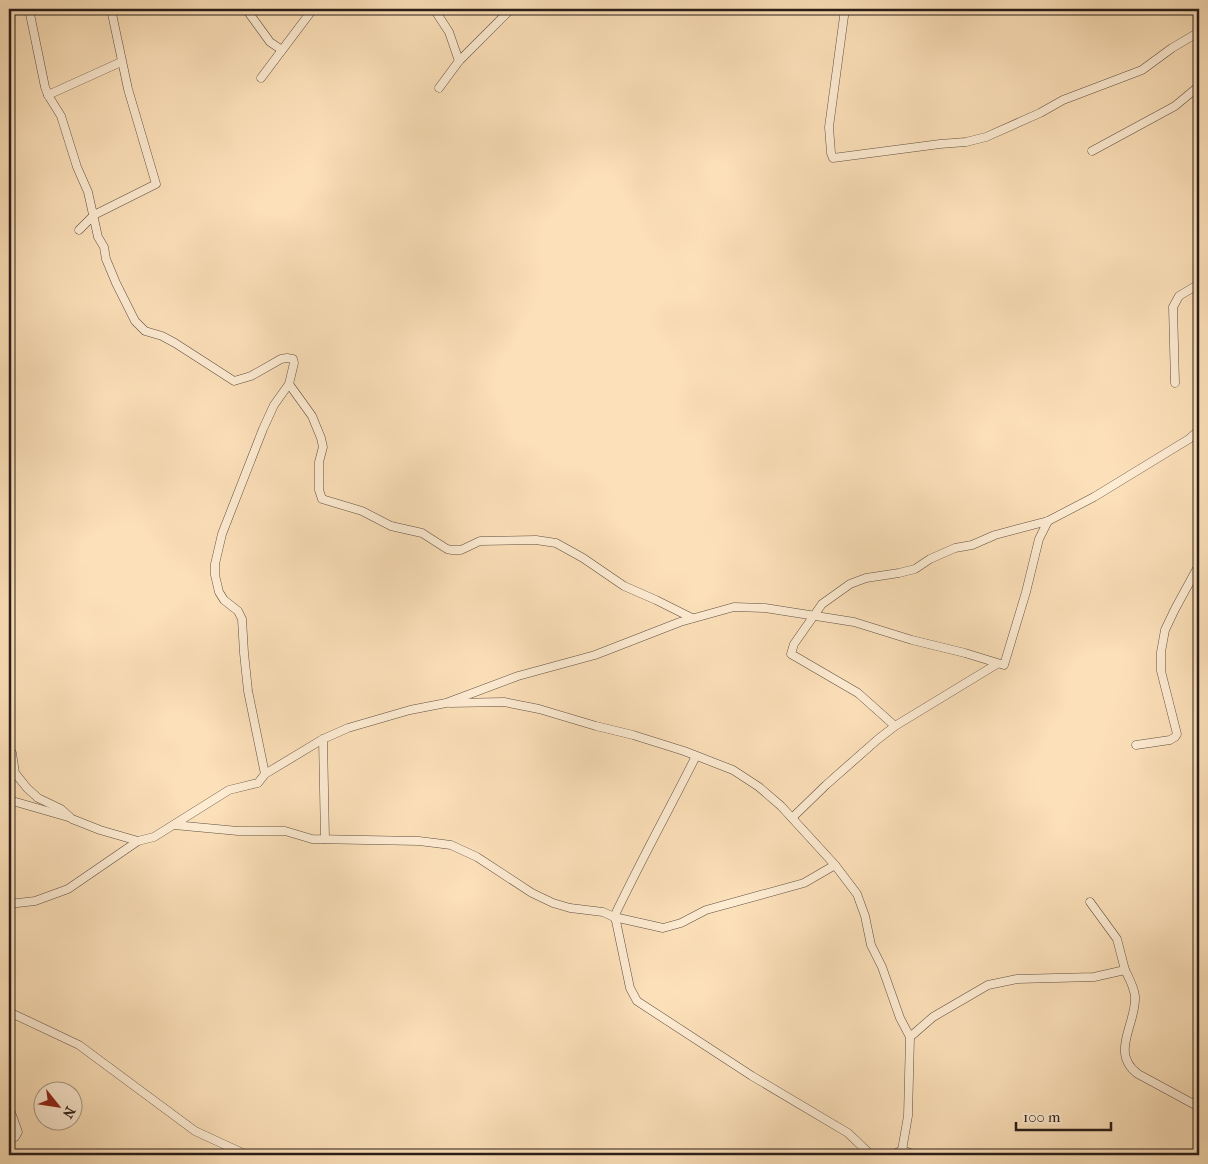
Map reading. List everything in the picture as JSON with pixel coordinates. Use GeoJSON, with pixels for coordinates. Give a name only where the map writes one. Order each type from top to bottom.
{"type":"FeatureCollection","features":[{"type":"Feature","properties":{"kind":"street"},"geometry":{"type":"LineString","coordinates":[[29,9],[48,95],[61,116],[77,168],[88,192],[98,237],[104,247],[106,259],[116,283],[136,320],[145,331],[162,336],[175,343],[234,381],[251,376],[281,359],[291,358],[294,363],[289,384],[274,405],[263,429],[222,534],[215,564],[215,575],[219,592],[242,619],[247,684],[265,774]]}},
{"type":"Feature","properties":{"kind":"street"},"geometry":{"type":"LineString","coordinates":[[79,230],[94,215],[156,184],[138,129],[121,62],[111,9]]}},
{"type":"Feature","properties":{"kind":"street"},"geometry":{"type":"LineString","coordinates":[[246,9],[270,42],[282,50]]}},
{"type":"Feature","properties":{"kind":"street"},"geometry":{"type":"LineString","coordinates":[[261,78],[313,9]]}},
{"type":"Feature","properties":{"kind":"street"},"geometry":{"type":"LineString","coordinates":[[434,9],[450,32],[459,61]]}},
{"type":"Feature","properties":{"kind":"street"},"geometry":{"type":"LineString","coordinates":[[439,88],[459,61],[510,9]]}},
{"type":"Feature","properties":{"kind":"street"},"geometry":{"type":"LineString","coordinates":[[783,9],[790,9]]}},
{"type":"Feature","properties":{"kind":"street"},"geometry":{"type":"LineString","coordinates":[[845,9],[829,127],[833,158],[966,142],[986,137],[1040,113],[1063,100],[1142,70],[1172,48],[1199,32]]}},
{"type":"Feature","properties":{"kind":"street"},"geometry":{"type":"LineString","coordinates":[[48,95],[121,62]]}},
{"type":"Feature","properties":{"kind":"street"},"geometry":{"type":"LineString","coordinates":[[1092,151],[1175,106],[1199,86]]}},
{"type":"Feature","properties":{"kind":"street"},"geometry":{"type":"LineString","coordinates":[[1175,383],[1172,307],[1179,296],[1199,284]]}},
{"type":"Feature","properties":{"kind":"street"},"geometry":{"type":"LineString","coordinates":[[289,384],[312,416],[321,438],[323,447],[319,462],[319,490],[324,501],[352,507],[391,526],[422,534],[452,550],[461,550],[480,541],[536,540],[556,544],[583,558],[624,586],[692,618]]}},
{"type":"Feature","properties":{"kind":"street"},"geometry":{"type":"LineString","coordinates":[[895,726],[858,693],[792,655],[791,650],[794,644],[825,601],[858,580],[915,569],[930,559],[955,548],[972,546],[995,535],[1048,521],[1094,498],[1189,439],[1199,430]]}},
{"type":"Feature","properties":{"kind":"street"},"geometry":{"type":"LineString","coordinates":[[9,904],[35,901],[68,889],[138,840],[154,837],[229,790],[258,783],[265,774],[323,739],[348,728],[410,710],[446,703],[518,676],[606,652],[692,618],[739,606],[814,614],[854,622],[1004,666],[1026,592],[1039,539],[1048,521]]}},
{"type":"Feature","properties":{"kind":"street"},"geometry":{"type":"LineString","coordinates":[[1136,745],[1170,740],[1175,738],[1177,734],[1161,671],[1162,652],[1165,630],[1199,565]]}},
{"type":"Feature","properties":{"kind":"street"},"geometry":{"type":"LineString","coordinates":[[792,818],[860,754],[895,726],[997,664]]}},
{"type":"Feature","properties":{"kind":"street"},"geometry":{"type":"LineString","coordinates":[[446,703],[504,702],[516,704],[633,735],[733,770],[769,795],[834,864],[860,900],[866,916],[871,945],[882,967],[900,1018],[910,1037],[908,1116],[902,1150]]}},
{"type":"Feature","properties":{"kind":"street"},"geometry":{"type":"LineString","coordinates":[[323,739],[325,839]]}},
{"type":"Feature","properties":{"kind":"street"},"geometry":{"type":"LineString","coordinates":[[9,747],[12,752],[16,773],[27,788],[38,798],[61,809],[72,819]]}},
{"type":"Feature","properties":{"kind":"street"},"geometry":{"type":"LineString","coordinates":[[696,756],[614,917],[630,988],[637,1001],[752,1076],[848,1133],[871,1155]]}},
{"type":"Feature","properties":{"kind":"street"},"geometry":{"type":"LineString","coordinates":[[9,800],[72,819],[100,830],[138,840]]}},
{"type":"Feature","properties":{"kind":"street"},"geometry":{"type":"LineString","coordinates":[[174,825],[238,831],[285,831],[312,838],[325,839],[419,840],[451,845],[477,857],[532,893],[553,903],[570,908],[603,912],[614,917],[663,928],[681,923],[706,910],[804,883],[834,864]]}},
{"type":"Feature","properties":{"kind":"street"},"geometry":{"type":"LineString","coordinates":[[1090,902],[1117,939],[1135,998],[1124,1047],[1130,1068],[1199,1107]]}},
{"type":"Feature","properties":{"kind":"street"},"geometry":{"type":"LineString","coordinates":[[910,1037],[933,1017],[988,985],[1017,979],[1094,977],[1125,970]]}},
{"type":"Feature","properties":{"kind":"street"},"geometry":{"type":"LineString","coordinates":[[9,1012],[79,1045],[195,1132],[246,1155]]}},
{"type":"Feature","properties":{"kind":"street"},"geometry":{"type":"LineString","coordinates":[[9,1107],[18,1132],[15,1137],[9,1135]]}},
{"type":"Feature","properties":{"kind":"street"},"geometry":{"type":"LineString","coordinates":[[893,1155],[902,1150]]}},
{"type":"Feature","properties":{"kind":"street"},"geometry":{"type":"LineString","coordinates":[[902,1150],[915,1155]]}}]}
